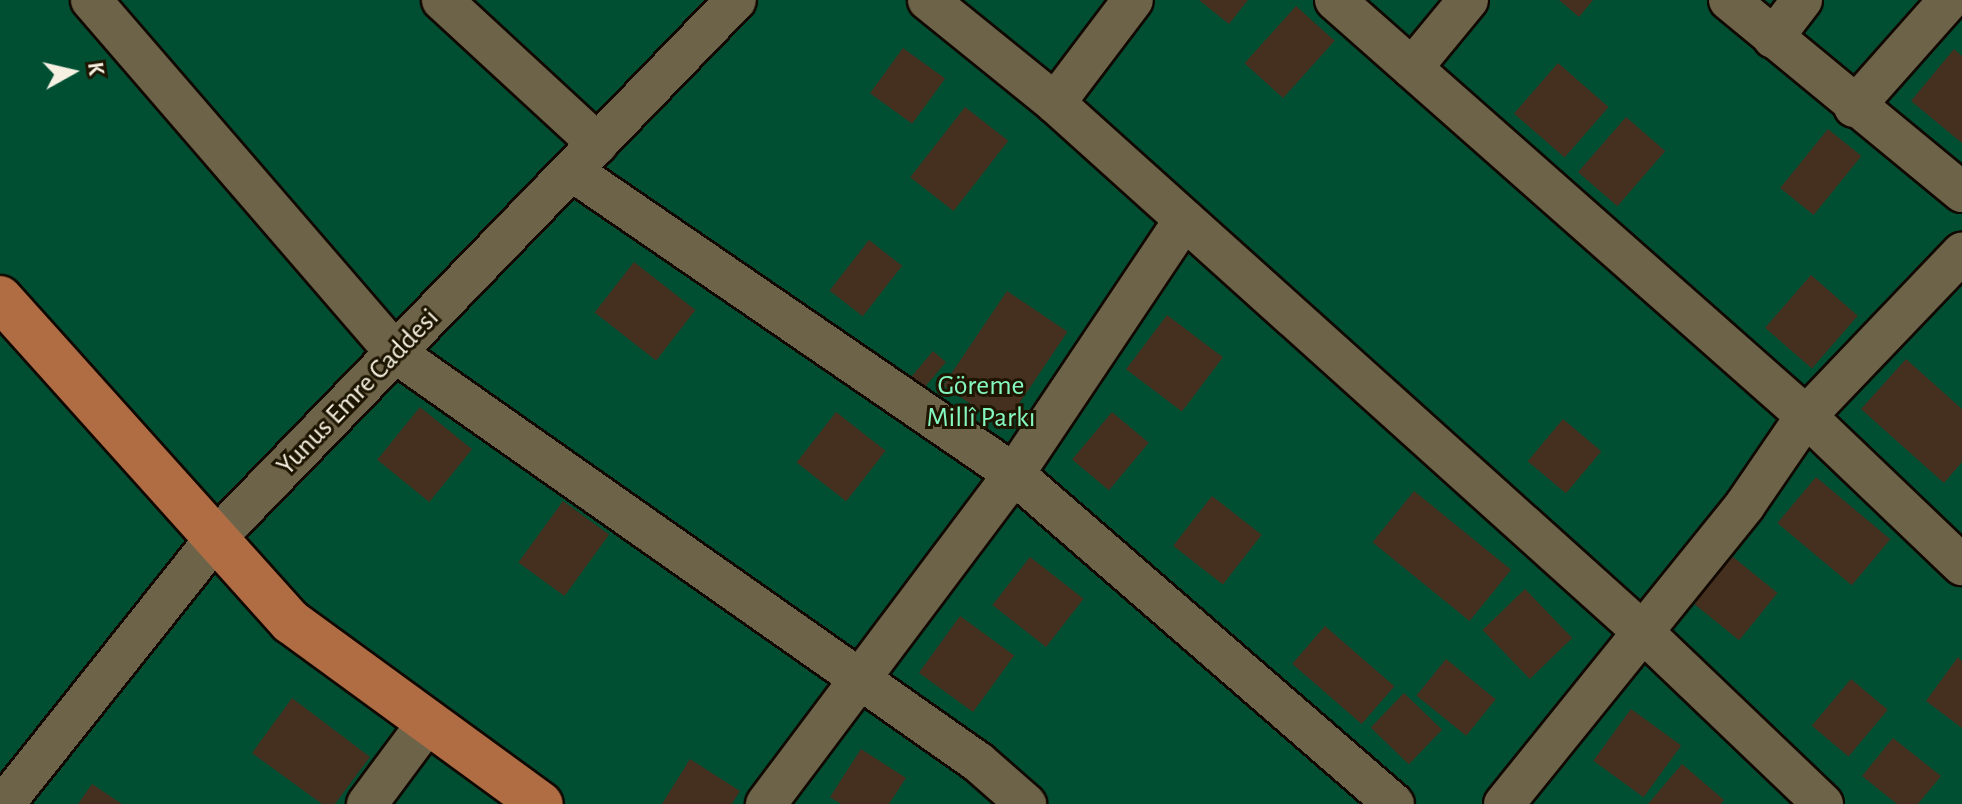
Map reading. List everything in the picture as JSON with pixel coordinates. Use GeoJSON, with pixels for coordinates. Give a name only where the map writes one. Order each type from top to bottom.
{"type":"FeatureCollection","features":[{"type":"Feature","properties":{"kind":"main road"},"geometry":{"type":"LineString","coordinates":[[0,298],[213,541],[291,622],[541,804]]}},
{"type":"Feature","properties":{"kind":"street"},"geometry":{"type":"LineString","coordinates":[[91,0],[397,354],[978,762],[1026,804]]}},
{"type":"Feature","properties":{"kind":"street"},"geometry":{"type":"LineString","coordinates":[[442,0],[585,158],[1014,474],[1394,804]]}},
{"type":"Feature","properties":{"kind":"street","name":"Yunus Emre Caddesi"},"geometry":{"type":"LineString","coordinates":[[4,804],[213,541],[736,0]]}},
{"type":"Feature","properties":{"kind":"street"},"geometry":{"type":"LineString","coordinates":[[928,0],[1055,103],[1643,632],[1823,804]]}},
{"type":"Feature","properties":{"kind":"street"},"geometry":{"type":"LineString","coordinates":[[1055,103],[1133,0]]}},
{"type":"Feature","properties":{"kind":"street"},"geometry":{"type":"LineString","coordinates":[[1335,0],[1806,416],[1962,565]]}},
{"type":"Feature","properties":{"kind":"street"},"geometry":{"type":"LineString","coordinates":[[1412,68],[1468,0]]}},
{"type":"Feature","properties":{"kind":"street"},"geometry":{"type":"LineString","coordinates":[[1729,0],[1854,107],[1962,192]]}},
{"type":"Feature","properties":{"kind":"street"},"geometry":{"type":"LineString","coordinates":[[1773,38],[1802,0]]}},
{"type":"Feature","properties":{"kind":"street"},"geometry":{"type":"LineString","coordinates":[[1854,107],[1949,0]]}},
{"type":"Feature","properties":{"kind":"street"},"geometry":{"type":"LineString","coordinates":[[766,804],[858,677],[1014,474],[1184,220]]}},
{"type":"Feature","properties":{"kind":"street"},"geometry":{"type":"LineString","coordinates":[[1504,804],[1745,505],[1806,416],[1962,253]]}},
{"type":"Feature","properties":{"kind":"street"},"geometry":{"type":"LineString","coordinates":[[367,804],[428,722]]}},
{"type":"Feature","properties":{"kind":"green space","name":"Göreme Millî Parkı"},"geometry":{"type":"Polygon","coordinates":[[[0,0],[1962,0],[1962,804],[0,804],[0,0]]]}},
{"type":"Feature","properties":{"kind":"building"},"geometry":{"type":"Polygon","coordinates":[[[1199,0],[1248,0],[1229,24],[1199,0]]]}},
{"type":"Feature","properties":{"kind":"building"},"geometry":{"type":"Polygon","coordinates":[[[1559,0],[1593,0],[1579,17],[1559,0]]]}},
{"type":"Feature","properties":{"kind":"building"},"geometry":{"type":"Polygon","coordinates":[[[1296,6],[1335,41],[1283,98],[1244,63],[1296,6]]]}},
{"type":"Feature","properties":{"kind":"building"},"geometry":{"type":"Polygon","coordinates":[[[903,48],[945,79],[912,124],[870,93],[903,48]]]}},
{"type":"Feature","properties":{"kind":"building"},"geometry":{"type":"Polygon","coordinates":[[[1954,49],[1962,56],[1962,143],[1911,101],[1954,49]]]}},
{"type":"Feature","properties":{"kind":"building"},"geometry":{"type":"Polygon","coordinates":[[[1558,63],[1609,107],[1565,158],[1514,114],[1558,63]]]}},
{"type":"Feature","properties":{"kind":"building"},"geometry":{"type":"Polygon","coordinates":[[[965,107],[1008,141],[954,211],[910,177],[965,107]]]}},
{"type":"Feature","properties":{"kind":"building"},"geometry":{"type":"Polygon","coordinates":[[[1626,117],[1665,151],[1617,206],[1578,172],[1626,117]]]}},
{"type":"Feature","properties":{"kind":"building"},"geometry":{"type":"Polygon","coordinates":[[[1828,129],[1861,156],[1814,215],[1780,188],[1828,129]]]}},
{"type":"Feature","properties":{"kind":"building"},"geometry":{"type":"Polygon","coordinates":[[[869,240],[902,266],[863,316],[830,290],[869,240]]]}},
{"type":"Feature","properties":{"kind":"building"},"geometry":{"type":"Polygon","coordinates":[[[634,262],[695,310],[656,360],[595,312],[634,262]]]}},
{"type":"Feature","properties":{"kind":"building"},"geometry":{"type":"Polygon","coordinates":[[[1811,275],[1858,316],[1812,369],[1765,328],[1811,275]]]}},
{"type":"Feature","properties":{"kind":"building"},"geometry":{"type":"Polygon","coordinates":[[[1007,291],[1068,332],[1004,426],[943,386],[1007,291]]]}},
{"type":"Feature","properties":{"kind":"building"},"geometry":{"type":"Polygon","coordinates":[[[1167,315],[1223,357],[1182,411],[1126,369],[1167,315]]]}},
{"type":"Feature","properties":{"kind":"building"},"geometry":{"type":"Polygon","coordinates":[[[933,351],[946,362],[924,388],[911,377],[933,351]]]}},
{"type":"Feature","properties":{"kind":"building"},"geometry":{"type":"Polygon","coordinates":[[[1906,359],[1962,409],[1962,462],[1944,483],[1861,409],[1906,359]]]}},
{"type":"Feature","properties":{"kind":"building"},"geometry":{"type":"Polygon","coordinates":[[[420,407],[472,449],[429,502],[377,460],[420,407]]]}},
{"type":"Feature","properties":{"kind":"building"},"geometry":{"type":"Polygon","coordinates":[[[836,412],[886,451],[846,501],[797,462],[836,412]]]}},
{"type":"Feature","properties":{"kind":"building"},"geometry":{"type":"Polygon","coordinates":[[[1112,412],[1149,443],[1109,490],[1072,459],[1112,412]]]}},
{"type":"Feature","properties":{"kind":"building"},"geometry":{"type":"Polygon","coordinates":[[[1563,419],[1601,451],[1566,493],[1528,461],[1563,419]]]}},
{"type":"Feature","properties":{"kind":"building"},"geometry":{"type":"Polygon","coordinates":[[[1816,477],[1890,539],[1852,585],[1777,523],[1816,477]]]}},
{"type":"Feature","properties":{"kind":"building"},"geometry":{"type":"Polygon","coordinates":[[[1414,491],[1511,570],[1470,621],[1372,542],[1414,491]]]}},
{"type":"Feature","properties":{"kind":"building"},"geometry":{"type":"Polygon","coordinates":[[[1212,496],[1262,535],[1223,584],[1173,546],[1212,496]]]}},
{"type":"Feature","properties":{"kind":"building"},"geometry":{"type":"Polygon","coordinates":[[[563,501],[609,535],[564,596],[518,562],[563,501]]]}},
{"type":"Feature","properties":{"kind":"building"},"geometry":{"type":"Polygon","coordinates":[[[1727,552],[1778,593],[1739,640],[1689,599],[1727,552]]]}},
{"type":"Feature","properties":{"kind":"building"},"geometry":{"type":"Polygon","coordinates":[[[1030,557],[1084,599],[1046,647],[992,605],[1030,557]]]}},
{"type":"Feature","properties":{"kind":"building"},"geometry":{"type":"Polygon","coordinates":[[[1525,589],[1572,638],[1530,679],[1483,630],[1525,589]]]}},
{"type":"Feature","properties":{"kind":"building"},"geometry":{"type":"Polygon","coordinates":[[[960,616],[1014,655],[973,712],[919,673],[960,616]]]}},
{"type":"Feature","properties":{"kind":"building"},"geometry":{"type":"Polygon","coordinates":[[[1325,626],[1394,686],[1362,724],[1292,664],[1325,626]]]}},
{"type":"Feature","properties":{"kind":"building"},"geometry":{"type":"Polygon","coordinates":[[[1958,657],[1962,661],[1962,728],[1926,701],[1958,657]]]}},
{"type":"Feature","properties":{"kind":"building"},"geometry":{"type":"Polygon","coordinates":[[[1446,659],[1496,699],[1466,736],[1416,696],[1446,659]]]}},
{"type":"Feature","properties":{"kind":"building"},"geometry":{"type":"Polygon","coordinates":[[[1851,679],[1888,710],[1849,757],[1812,726],[1851,679]]]}},
{"type":"Feature","properties":{"kind":"building"},"geometry":{"type":"Polygon","coordinates":[[[1404,693],[1442,730],[1409,764],[1371,728],[1404,693]]]}},
{"type":"Feature","properties":{"kind":"building"},"geometry":{"type":"Polygon","coordinates":[[[292,698],[370,757],[335,804],[322,804],[252,753],[292,698]]]}},
{"type":"Feature","properties":{"kind":"building"},"geometry":{"type":"Polygon","coordinates":[[[1631,709],[1681,745],[1644,797],[1593,761],[1631,709]]]}},
{"type":"Feature","properties":{"kind":"building"},"geometry":{"type":"Polygon","coordinates":[[[1893,738],[1941,776],[1918,804],[1897,804],[1862,776],[1893,738]]]}},
{"type":"Feature","properties":{"kind":"building"},"geometry":{"type":"Polygon","coordinates":[[[861,749],[906,778],[889,804],[841,804],[830,797],[861,749]]]}},
{"type":"Feature","properties":{"kind":"building"},"geometry":{"type":"Polygon","coordinates":[[[690,759],[740,791],[732,804],[662,804],[690,759]]]}},
{"type":"Feature","properties":{"kind":"building"},"geometry":{"type":"Polygon","coordinates":[[[1682,764],[1724,800],[1721,804],[1648,804],[1682,764]]]}},
{"type":"Feature","properties":{"kind":"building"},"geometry":{"type":"Polygon","coordinates":[[[92,784],[122,804],[78,804],[92,784]]]}}]}
